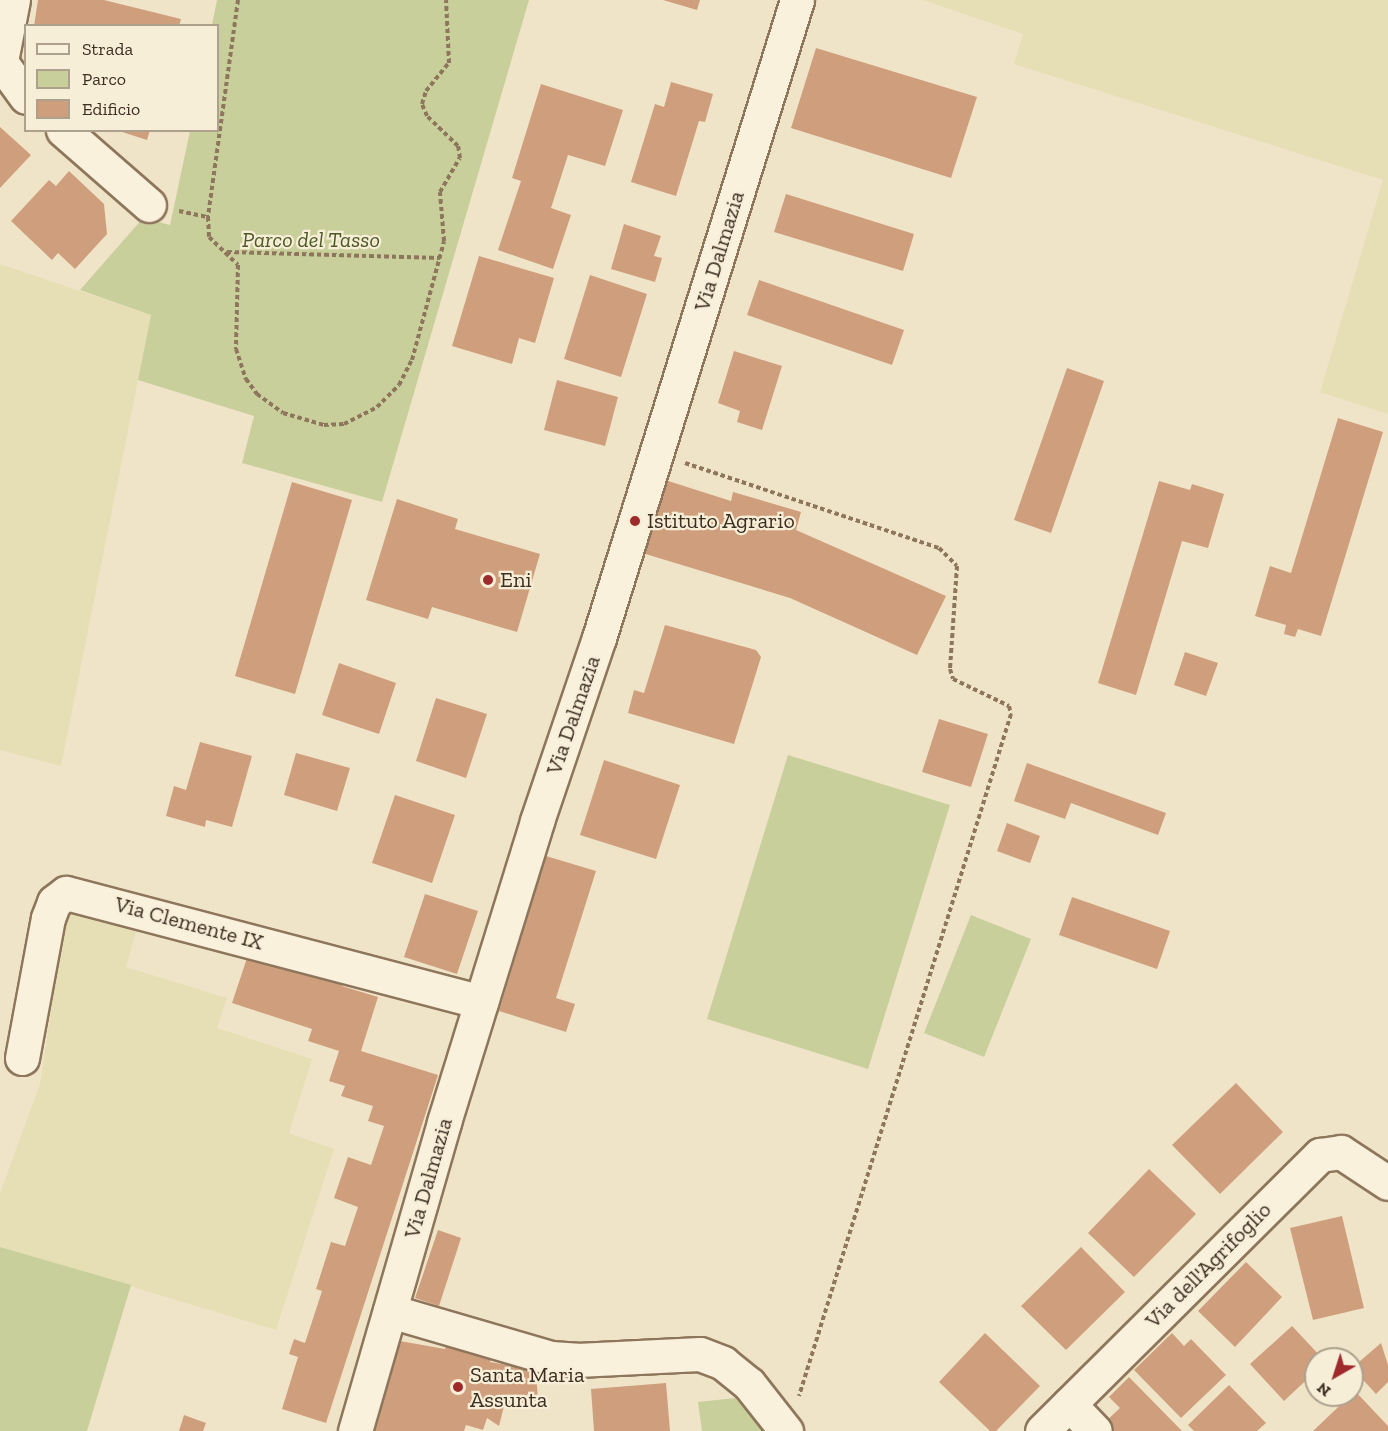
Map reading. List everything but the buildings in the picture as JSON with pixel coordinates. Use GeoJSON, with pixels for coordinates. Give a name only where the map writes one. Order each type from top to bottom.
{"type":"FeatureCollection","features":[{"type":"Feature","properties":{"kind":"street"},"geometry":{"type":"LineString","coordinates":[[13,0],[1,61],[24,94]]}},
{"type":"Feature","properties":{"kind":"street","name":"Via Dalmazia"},"geometry":{"type":"LineString","coordinates":[[355,1431],[481,1002],[797,0]]}},
{"type":"Feature","properties":{"kind":"street"},"geometry":{"type":"LineString","coordinates":[[65,132],[149,205]]}},
{"type":"Feature","properties":{"kind":"street","name":"Via Clemente IX"},"geometry":{"type":"LineString","coordinates":[[22,1058],[48,918],[54,902],[66,893],[481,1002]]}},
{"type":"Feature","properties":{"kind":"street","name":"Via dell'Agrifoglio"},"geometry":{"type":"LineString","coordinates":[[1042,1431],[1320,1155],[1341,1152],[1388,1183]]}},
{"type":"Feature","properties":{"kind":"street"},"geometry":{"type":"LineString","coordinates":[[390,1311],[551,1358],[577,1360],[700,1354],[723,1363],[749,1384],[786,1431]]}},
{"type":"Feature","properties":{"kind":"street"},"geometry":{"type":"LineString","coordinates":[[1069,1404],[1095,1431]]}},
{"type":"Feature","properties":{"kind":"path"},"geometry":{"type":"LineString","coordinates":[[238,0],[208,217],[209,237],[238,265],[240,273],[236,349],[246,379],[257,394],[283,413],[324,425],[344,424],[366,414],[399,385],[412,360],[440,258],[444,234],[440,192],[460,153],[454,141],[427,116],[422,104],[426,91],[449,63],[446,0]]}},
{"type":"Feature","properties":{"kind":"path"},"geometry":{"type":"LineString","coordinates":[[226,252],[440,258]]}},
{"type":"Feature","properties":{"kind":"path"},"geometry":{"type":"LineString","coordinates":[[656,453],[939,548],[957,566],[950,669],[953,680],[1000,700],[1009,706],[1011,714],[797,1401]]}},
{"type":"Feature","properties":{"kind":"shaded area"},"geometry":{"type":"Polygon","coordinates":[[[923,0],[1388,0],[1388,414],[1320,392],[1383,180],[1014,64],[1023,34],[923,0]]]}},
{"type":"Feature","properties":{"kind":"shaded area"},"geometry":{"type":"Polygon","coordinates":[[[0,264],[151,315],[61,766],[0,750],[0,264]]]}},
{"type":"Feature","properties":{"kind":"shaded area"},"geometry":{"type":"Polygon","coordinates":[[[75,904],[139,921],[126,967],[227,998],[217,1028],[312,1059],[289,1133],[334,1149],[276,1330],[0,1247],[0,1193],[40,1084],[66,911],[75,904]]]}},
{"type":"Feature","properties":{"kind":"green space","name":"Parco del Tasso"},"geometry":{"type":"Polygon","coordinates":[[[217,0],[529,0],[382,502],[242,463],[254,416],[138,380],[151,315],[80,290],[143,218],[170,225],[190,132],[219,132],[219,24],[212,24],[217,0]]]}},
{"type":"Feature","properties":{"kind":"green space"},"geometry":{"type":"Polygon","coordinates":[[[788,755],[950,805],[868,1069],[707,1019],[788,755]]]}},
{"type":"Feature","properties":{"kind":"green space"},"geometry":{"type":"Polygon","coordinates":[[[971,915],[1031,939],[984,1057],[924,1033],[971,915]]]}},
{"type":"Feature","properties":{"kind":"green space"},"geometry":{"type":"Polygon","coordinates":[[[0,1247],[131,1285],[87,1431],[0,1431],[0,1247]]]}},
{"type":"Feature","properties":{"kind":"green space"},"geometry":{"type":"Polygon","coordinates":[[[735,1398],[764,1431],[702,1431],[698,1402],[735,1398]]]}},
{"type":"Feature","properties":{"kind":"place","name":"Istituto Agrario"},"geometry":{"type":"Point","coordinates":[635,521]}},
{"type":"Feature","properties":{"kind":"place","name":"Eni"},"geometry":{"type":"Point","coordinates":[488,580]}},
{"type":"Feature","properties":{"kind":"place","name":"Santa Maria Assunta"},"geometry":{"type":"Point","coordinates":[458,1387]}}]}
